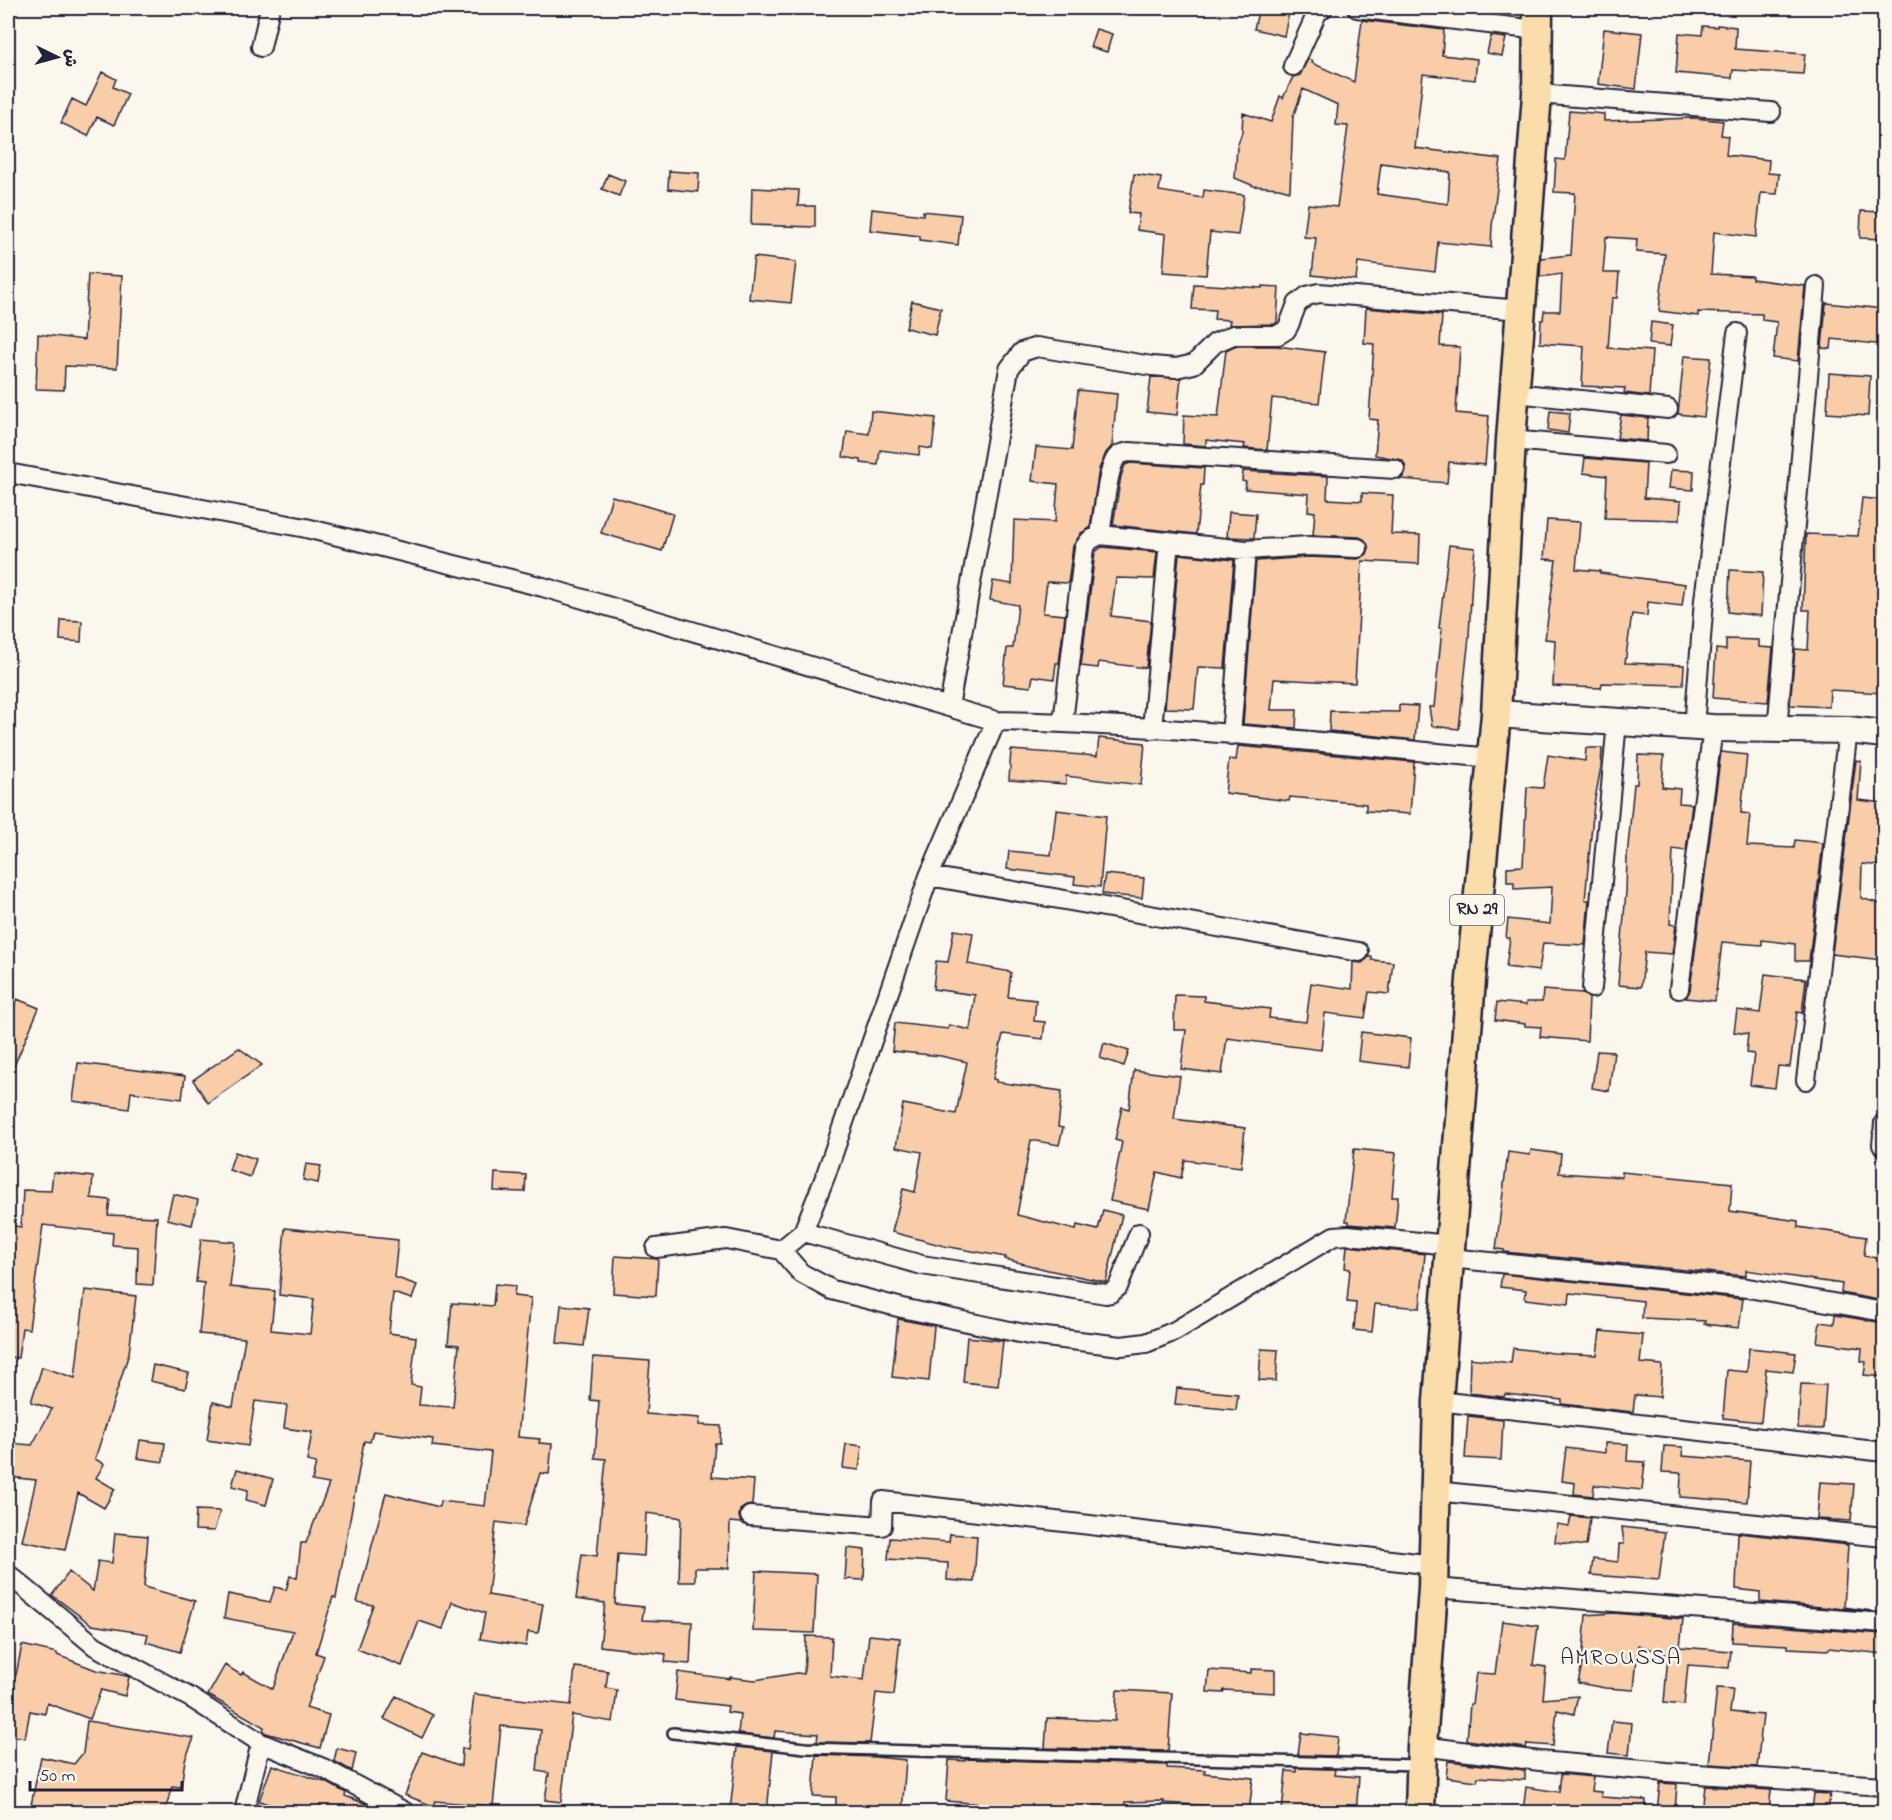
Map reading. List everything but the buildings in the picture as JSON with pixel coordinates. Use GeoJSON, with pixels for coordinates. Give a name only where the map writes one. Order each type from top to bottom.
{"type":"FeatureCollection","features":[{"type":"Feature","properties":{"kind":"main road","name":"RN 29"},"geometry":{"type":"LineString","coordinates":[[1420,1812],[1433,1576],[1438,1401],[1472,968],[1496,714],[1511,440],[1537,94],[1538,19]]}},
{"type":"Feature","properties":{"kind":"main road"},"geometry":{"type":"LineString","coordinates":[[1496,714],[1703,728],[1848,730],[1884,734]]}},
{"type":"Feature","properties":{"kind":"street"},"geometry":{"type":"LineString","coordinates":[[261,47],[270,8]]}},
{"type":"Feature","properties":{"kind":"street"},"geometry":{"type":"LineString","coordinates":[[1293,66],[1317,14],[1323,8]]}},
{"type":"Feature","properties":{"kind":"street"},"geometry":{"type":"LineString","coordinates":[[1357,8],[1538,19]]}},
{"type":"Feature","properties":{"kind":"street"},"geometry":{"type":"LineString","coordinates":[[1537,94],[1771,112]]}},
{"type":"Feature","properties":{"kind":"street"},"geometry":{"type":"LineString","coordinates":[[1777,730],[1816,285]]}},
{"type":"Feature","properties":{"kind":"street"},"geometry":{"type":"LineString","coordinates":[[949,707],[1009,369],[1022,352],[1036,347],[1176,368],[1194,364],[1215,343],[1233,335],[1278,335],[1286,330],[1297,304],[1307,296],[1319,293],[1521,310]]}},
{"type":"Feature","properties":{"kind":"street"},"geometry":{"type":"LineString","coordinates":[[1679,989],[1703,728],[1704,600],[1737,333]]}},
{"type":"Feature","properties":{"kind":"street"},"geometry":{"type":"LineString","coordinates":[[1515,393],[1668,409]]}},
{"type":"Feature","properties":{"kind":"street"},"geometry":{"type":"LineString","coordinates":[[1511,440],[1666,454]]}},
{"type":"Feature","properties":{"kind":"street"},"geometry":{"type":"LineString","coordinates":[[1100,535],[1111,470],[1115,459],[1120,454],[1129,452],[1395,470]]}},
{"type":"Feature","properties":{"kind":"street"},"geometry":{"type":"LineString","coordinates":[[8,473],[306,528],[543,587],[996,721],[1063,722],[1492,758]]}},
{"type":"Feature","properties":{"kind":"street"},"geometry":{"type":"LineString","coordinates":[[1063,722],[1084,548],[1090,540],[1100,535],[1246,550],[1308,546],[1359,548]]}},
{"type":"Feature","properties":{"kind":"street"},"geometry":{"type":"LineString","coordinates":[[1152,729],[1169,542]]}},
{"type":"Feature","properties":{"kind":"street"},"geometry":{"type":"LineString","coordinates":[[1231,735],[1246,550]]}},
{"type":"Feature","properties":{"kind":"street"},"geometry":{"type":"LineString","coordinates":[[781,1250],[803,1232],[825,1178],[929,876],[996,721]]}},
{"type":"Feature","properties":{"kind":"street"},"geometry":{"type":"LineString","coordinates":[[1592,988],[1617,722]]}},
{"type":"Feature","properties":{"kind":"street"},"geometry":{"type":"LineString","coordinates":[[1806,1080],[1848,730]]}},
{"type":"Feature","properties":{"kind":"street"},"geometry":{"type":"LineString","coordinates":[[929,876],[1359,952]]}},
{"type":"Feature","properties":{"kind":"street"},"geometry":{"type":"LineString","coordinates":[[1882,1145],[1884,1123]]}},
{"type":"Feature","properties":{"kind":"street"},"geometry":{"type":"LineString","coordinates":[[803,1232],[922,1265],[1106,1294],[1118,1287],[1139,1233]]}},
{"type":"Feature","properties":{"kind":"street"},"geometry":{"type":"LineString","coordinates":[[656,1248],[726,1239],[781,1250],[801,1273],[832,1290],[902,1308],[1029,1335],[1121,1346],[1146,1343],[1175,1331],[1334,1236],[1348,1235],[1450,1251],[1748,1288],[1884,1312]]}},
{"type":"Feature","properties":{"kind":"street"},"geometry":{"type":"LineString","coordinates":[[1438,1401],[1884,1452]]}},
{"type":"Feature","properties":{"kind":"street"},"geometry":{"type":"LineString","coordinates":[[1435,1491],[1884,1537]]}},
{"type":"Feature","properties":{"kind":"street"},"geometry":{"type":"LineString","coordinates":[[750,1516],[882,1526],[883,1501],[1433,1576],[1884,1623]]}},
{"type":"Feature","properties":{"kind":"street"},"geometry":{"type":"LineString","coordinates":[[8,1574],[95,1646],[191,1698],[261,1743],[323,1768],[405,1812]]}},
{"type":"Feature","properties":{"kind":"street"},"geometry":{"type":"LineString","coordinates":[[244,1812],[261,1743]]}},
{"type":"Feature","properties":{"kind":"street"},"geometry":{"type":"LineString","coordinates":[[1422,1755],[1884,1786]]}},
{"type":"Feature","properties":{"kind":"lane"},"geometry":{"type":"LineString","coordinates":[[674,1733],[805,1748],[1422,1755]]}},
{"type":"Feature","properties":{"kind":"district","name":"AMROUSSA"},"geometry":{"type":"Point","coordinates":[1621,1659]}}]}
